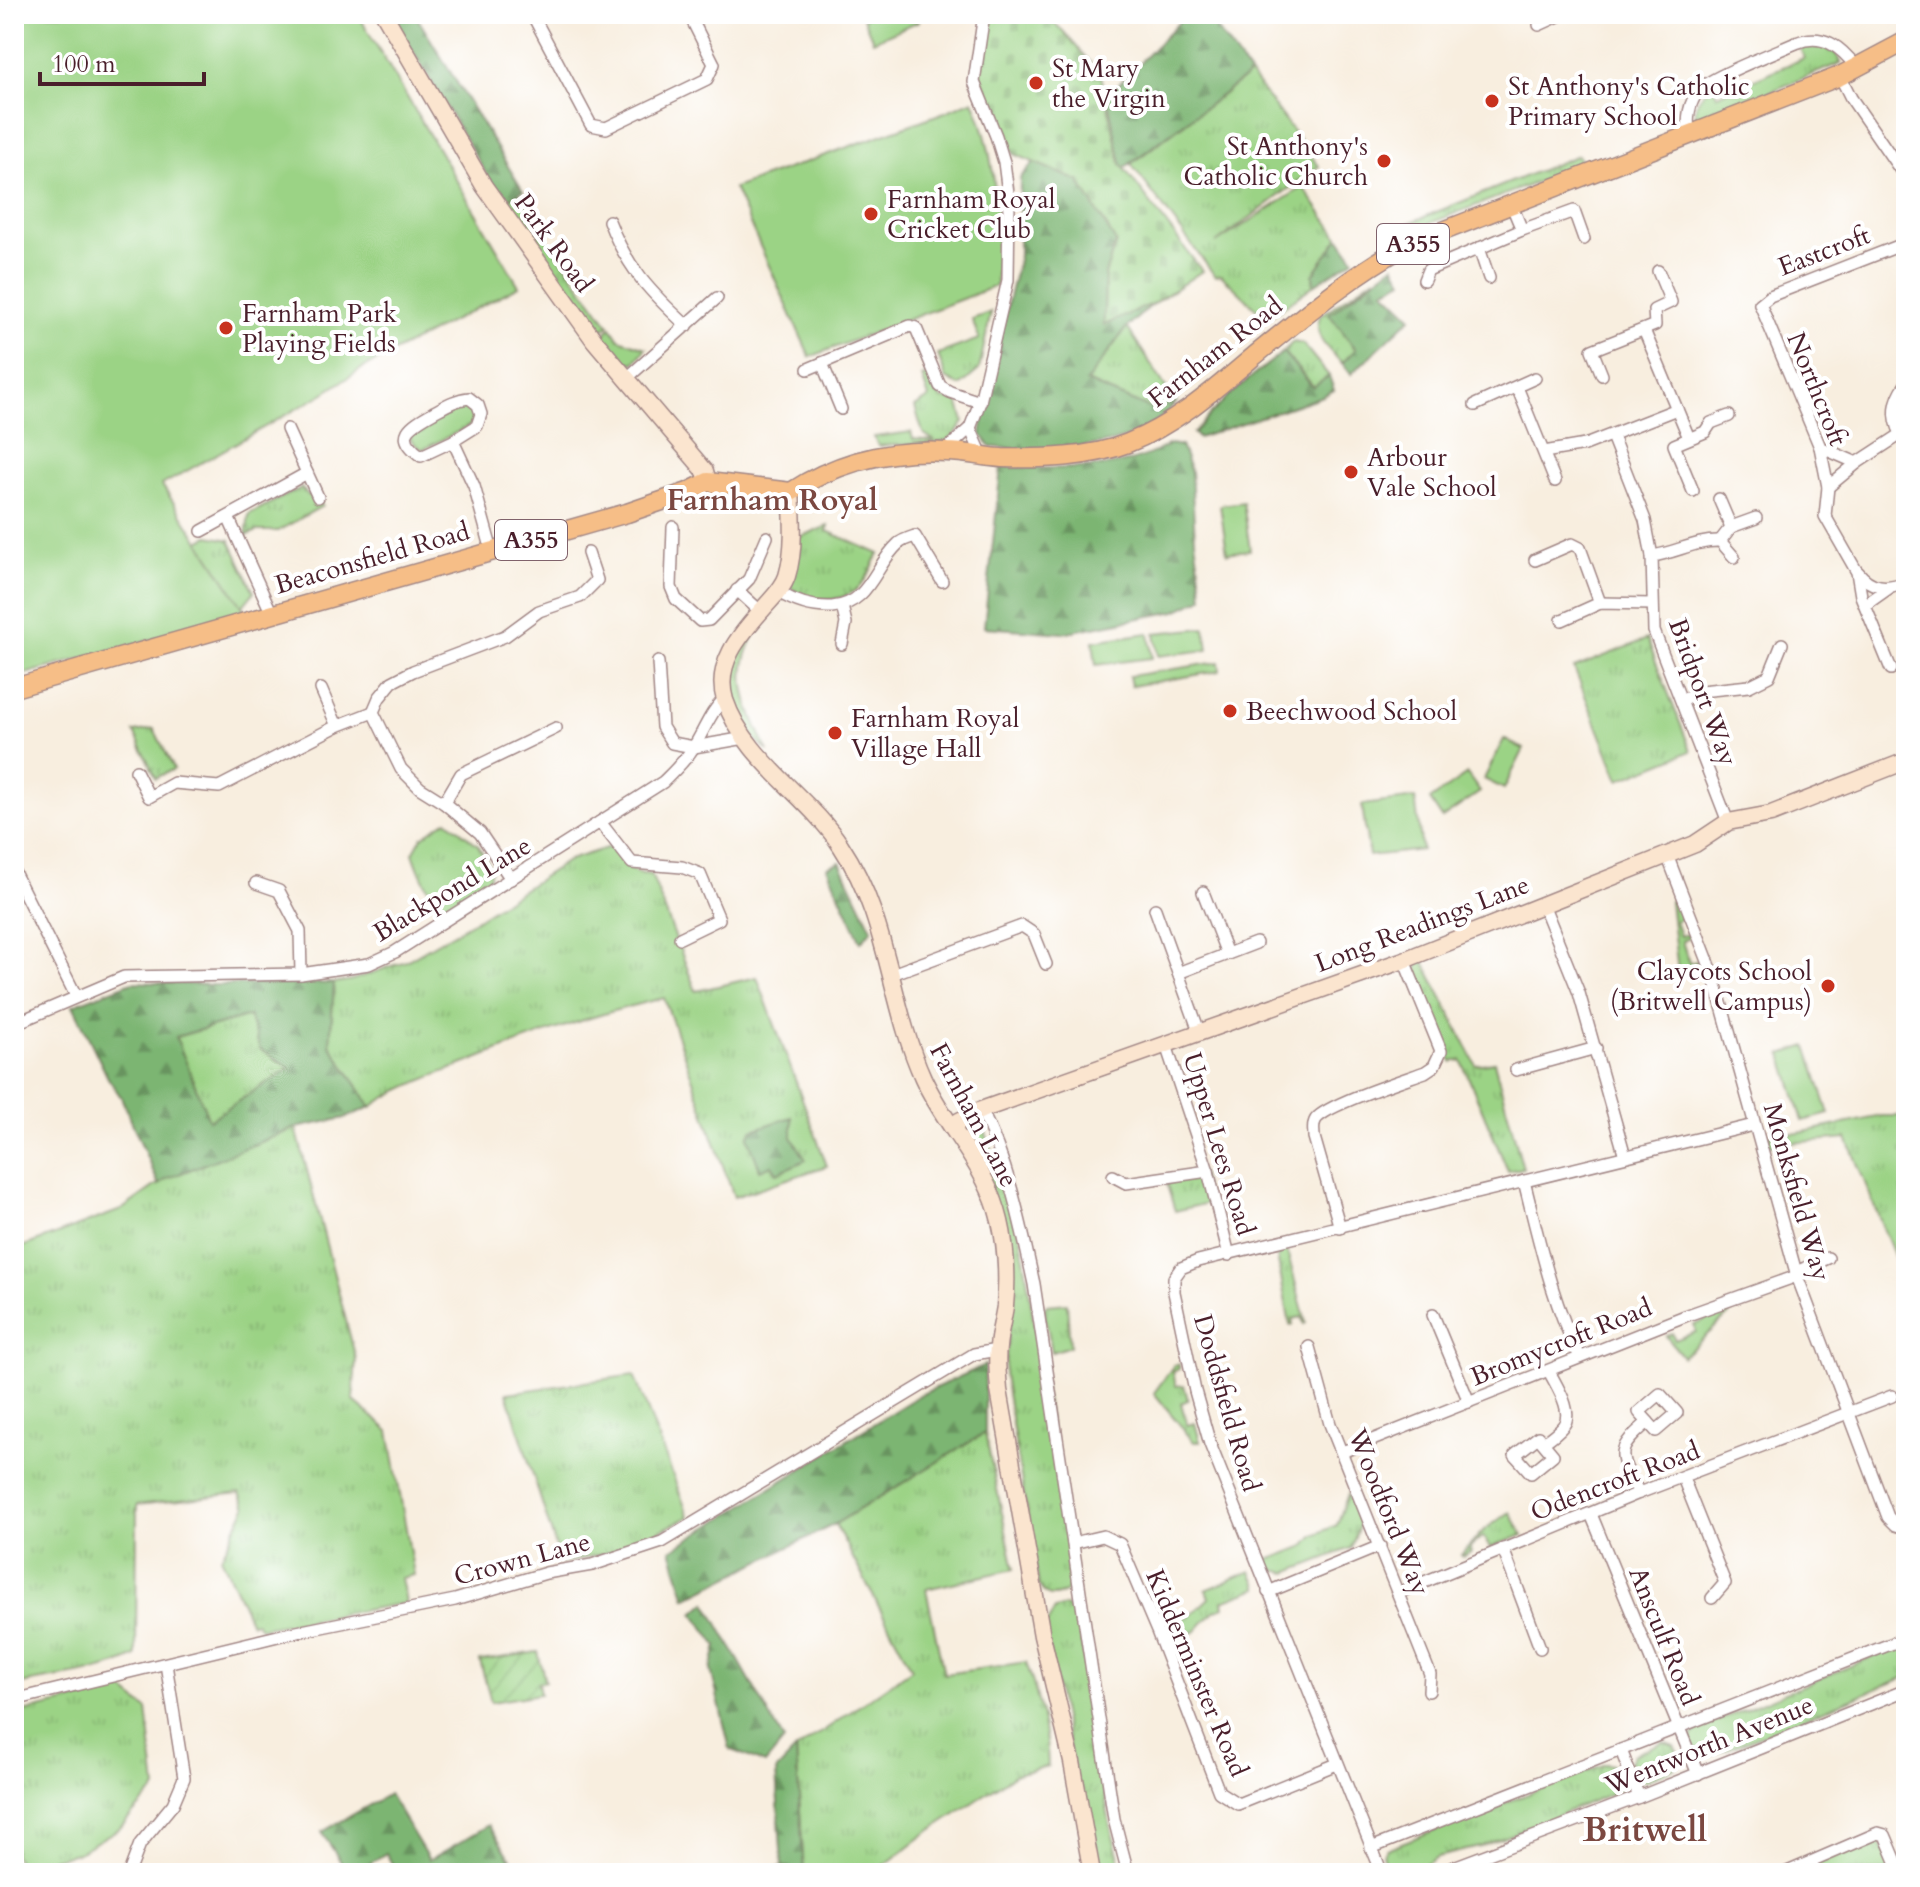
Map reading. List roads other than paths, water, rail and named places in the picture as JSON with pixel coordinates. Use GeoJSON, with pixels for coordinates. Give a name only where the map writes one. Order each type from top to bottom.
{"type":"FeatureCollection","features":[{"type":"Feature","properties":{"kind":"main road","name":"Farnham Road"},"geometry":{"type":"LineString","coordinates":[[791,492],[813,477],[849,462],[887,454],[945,451],[1014,458],[1087,453],[1125,444],[1170,424],[1370,266],[1405,246],[1848,72],[1906,41]]}},
{"type":"Feature","properties":{"kind":"main road"},"geometry":{"type":"LineString","coordinates":[[708,482],[791,492]]}},
{"type":"Feature","properties":{"kind":"main road","name":"Beaconsfield Road"},"geometry":{"type":"LineString","coordinates":[[14,688],[627,513],[708,482]]}},
{"type":"Feature","properties":{"kind":"street","name":"Park Road"},"geometry":{"type":"LineString","coordinates":[[384,14],[484,186],[594,340],[705,471],[708,482]]}},
{"type":"Feature","properties":{"kind":"street"},"geometry":{"type":"LineString","coordinates":[[532,14],[591,125],[606,128],[707,79],[714,64],[689,14]]}},
{"type":"Feature","properties":{"kind":"street"},"geometry":{"type":"LineString","coordinates":[[945,451],[970,428],[980,402],[1008,280],[1009,201],[1004,162],[974,82],[984,14]]}},
{"type":"Feature","properties":{"kind":"street"},"geometry":{"type":"LineString","coordinates":[[1539,25],[1563,14]]}},
{"type":"Feature","properties":{"kind":"street"},"geometry":{"type":"LineString","coordinates":[[1690,135],[1688,114],[1702,87],[1796,43],[1811,39],[1827,41],[1845,51],[1851,98],[1906,178]]}},
{"type":"Feature","properties":{"kind":"street"},"geometry":{"type":"LineString","coordinates":[[1512,206],[1522,230]]}},
{"type":"Feature","properties":{"kind":"street"},"geometry":{"type":"LineString","coordinates":[[1424,280],[1428,270],[1574,211],[1584,239]]}},
{"type":"Feature","properties":{"kind":"street"},"geometry":{"type":"LineString","coordinates":[[609,221],[619,246],[649,291],[687,326]]}},
{"type":"Feature","properties":{"kind":"street","name":"Eastcroft"},"geometry":{"type":"LineString","coordinates":[[1760,304],[1770,296],[1906,243]]}},
{"type":"Feature","properties":{"kind":"street"},"geometry":{"type":"LineString","coordinates":[[1479,248],[1489,278]]}},
{"type":"Feature","properties":{"kind":"street"},"geometry":{"type":"LineString","coordinates":[[1602,375],[1592,350],[1655,325],[1654,310],[1671,302],[1658,271]]}},
{"type":"Feature","properties":{"kind":"street"},"geometry":{"type":"LineString","coordinates":[[626,379],[717,298]]}},
{"type":"Feature","properties":{"kind":"street","name":"Northcroft"},"geometry":{"type":"LineString","coordinates":[[1760,304],[1820,447],[1828,487],[1825,516],[1857,572],[1861,596],[1891,669]]}},
{"type":"Feature","properties":{"kind":"street"},"geometry":{"type":"LineString","coordinates":[[808,369],[910,326],[916,328],[940,386],[980,402]]}},
{"type":"Feature","properties":{"kind":"street"},"geometry":{"type":"LineString","coordinates":[[1644,330],[1689,438]]}},
{"type":"Feature","properties":{"kind":"street"},"geometry":{"type":"LineString","coordinates":[[822,363],[841,409]]}},
{"type":"Feature","properties":{"kind":"street"},"geometry":{"type":"LineString","coordinates":[[1475,405],[1535,378]]}},
{"type":"Feature","properties":{"kind":"street"},"geometry":{"type":"LineString","coordinates":[[1828,487],[1857,463],[1904,432],[1895,421],[1896,398],[1906,384]]}},
{"type":"Feature","properties":{"kind":"street"},"geometry":{"type":"LineString","coordinates":[[1517,387],[1555,481]]}},
{"type":"Feature","properties":{"kind":"street"},"geometry":{"type":"LineString","coordinates":[[460,398],[469,398],[478,405],[481,414],[477,426],[453,441],[421,456],[406,440],[406,432],[414,423],[460,398]]}},
{"type":"Feature","properties":{"kind":"street"},"geometry":{"type":"LineString","coordinates":[[1544,452],[1585,445],[1677,409]]}},
{"type":"Feature","properties":{"kind":"street"},"geometry":{"type":"LineString","coordinates":[[1693,491],[1674,445],[1705,432],[1711,423],[1729,416]]}},
{"type":"Feature","properties":{"kind":"street"},"geometry":{"type":"LineString","coordinates":[[970,428],[982,455]]}},
{"type":"Feature","properties":{"kind":"street"},"geometry":{"type":"LineString","coordinates":[[287,429],[318,497]]}},
{"type":"Feature","properties":{"kind":"street","name":"Bridport Way"},"geometry":{"type":"LineString","coordinates":[[1612,436],[1645,520],[1652,556],[1654,631],[1728,822]]}},
{"type":"Feature","properties":{"kind":"street"},"geometry":{"type":"LineString","coordinates":[[453,441],[474,486],[492,551]]}},
{"type":"Feature","properties":{"kind":"street"},"geometry":{"type":"LineString","coordinates":[[1820,447],[1857,463]]}},
{"type":"Feature","properties":{"kind":"street"},"geometry":{"type":"LineString","coordinates":[[202,531],[307,473]]}},
{"type":"Feature","properties":{"kind":"street"},"geometry":{"type":"LineString","coordinates":[[725,699],[723,676],[730,649],[787,577],[793,537],[791,492]]}},
{"type":"Feature","properties":{"kind":"street"},"geometry":{"type":"LineString","coordinates":[[1719,499],[1731,527]]}},
{"type":"Feature","properties":{"kind":"street"},"geometry":{"type":"LineString","coordinates":[[228,517],[272,614]]}},
{"type":"Feature","properties":{"kind":"street"},"geometry":{"type":"LineString","coordinates":[[1720,541],[1731,527],[1756,518]]}},
{"type":"Feature","properties":{"kind":"street"},"geometry":{"type":"LineString","coordinates":[[673,527],[671,587],[676,599],[700,621],[709,620],[749,579],[767,537]]}},
{"type":"Feature","properties":{"kind":"street"},"geometry":{"type":"LineString","coordinates":[[778,592],[818,608],[842,606],[855,601],[899,542],[915,536],[942,581]]}},
{"type":"Feature","properties":{"kind":"street"},"geometry":{"type":"LineString","coordinates":[[1652,556],[1708,541],[1720,541],[1734,557]]}},
{"type":"Feature","properties":{"kind":"street"},"geometry":{"type":"LineString","coordinates":[[1535,560],[1572,544],[1580,548],[1600,603]]}},
{"type":"Feature","properties":{"kind":"street"},"geometry":{"type":"LineString","coordinates":[[136,771],[149,797],[174,783],[219,787],[337,726],[373,712],[379,698],[392,682],[505,636],[539,611],[580,597],[602,582],[588,553]]}},
{"type":"Feature","properties":{"kind":"street"},"geometry":{"type":"LineString","coordinates":[[1857,572],[1865,581],[1889,588]]}},
{"type":"Feature","properties":{"kind":"street"},"geometry":{"type":"LineString","coordinates":[[1865,605],[1889,588],[1906,582]]}},
{"type":"Feature","properties":{"kind":"street"},"geometry":{"type":"LineString","coordinates":[[737,590],[760,611]]}},
{"type":"Feature","properties":{"kind":"street"},"geometry":{"type":"LineString","coordinates":[[1562,620],[1600,603],[1652,604]]}},
{"type":"Feature","properties":{"kind":"street"},"geometry":{"type":"LineString","coordinates":[[842,606],[846,623],[842,644]]}},
{"type":"Feature","properties":{"kind":"street"},"geometry":{"type":"LineString","coordinates":[[1683,700],[1701,691],[1749,686],[1769,676],[1772,654],[1782,644]]}},
{"type":"Feature","properties":{"kind":"street"},"geometry":{"type":"LineString","coordinates":[[658,662],[662,727],[672,743],[694,747],[745,738]]}},
{"type":"Feature","properties":{"kind":"street"},"geometry":{"type":"LineString","coordinates":[[321,689],[337,726]]}},
{"type":"Feature","properties":{"kind":"street","name":"Farnham Lane"},"geometry":{"type":"LineString","coordinates":[[725,699],[745,738],[811,807],[842,847],[871,904],[908,1039],[924,1081],[984,1177],[997,1210],[1005,1265],[1005,1305],[997,1350],[999,1390],[1042,1636],[1072,1762],[1092,1873]]}},
{"type":"Feature","properties":{"kind":"street","name":"Blackpond Lane"},"geometry":{"type":"LineString","coordinates":[[14,1024],[124,977],[301,974],[369,964],[395,952],[663,782],[694,747],[717,705],[725,699]]}},
{"type":"Feature","properties":{"kind":"street"},"geometry":{"type":"LineString","coordinates":[[373,712],[401,769],[420,788],[480,833],[511,879]]}},
{"type":"Feature","properties":{"kind":"street"},"geometry":{"type":"LineString","coordinates":[[444,803],[461,774],[556,728]]}},
{"type":"Feature","properties":{"kind":"street","name":"Long Readings Lane"},"geometry":{"type":"LineString","coordinates":[[954,1128],[959,1121],[981,1110],[1404,960],[1695,844],[1728,822],[1771,814],[1906,761]]}},
{"type":"Feature","properties":{"kind":"street"},"geometry":{"type":"LineString","coordinates":[[600,822],[632,863],[682,867],[700,874],[719,919],[680,938]]}},
{"type":"Feature","properties":{"kind":"street","name":"Monksfield Way"},"geometry":{"type":"LineString","coordinates":[[1667,855],[1713,974],[1796,1274],[1888,1517],[1896,1525],[1906,1528]]}},
{"type":"Feature","properties":{"kind":"street"},"geometry":{"type":"LineString","coordinates":[[14,872],[76,996]]}},
{"type":"Feature","properties":{"kind":"street"},"geometry":{"type":"LineString","coordinates":[[256,883],[279,891],[300,931],[301,974]]}},
{"type":"Feature","properties":{"kind":"street"},"geometry":{"type":"LineString","coordinates":[[1203,892],[1227,954]]}},
{"type":"Feature","properties":{"kind":"street"},"geometry":{"type":"LineString","coordinates":[[1543,904],[1579,993],[1625,1156]]}},
{"type":"Feature","properties":{"kind":"street"},"geometry":{"type":"LineString","coordinates":[[1155,909],[1200,1034]]}},
{"type":"Feature","properties":{"kind":"street"},"geometry":{"type":"LineString","coordinates":[[892,974],[1022,926],[1034,934],[1046,964]]}},
{"type":"Feature","properties":{"kind":"street"},"geometry":{"type":"LineString","coordinates":[[1178,973],[1256,943]]}},
{"type":"Feature","properties":{"kind":"street"},"geometry":{"type":"LineString","coordinates":[[1340,1228],[1313,1124],[1318,1116],[1335,1107],[1425,1072],[1434,1066],[1441,1051],[1404,960]]}},
{"type":"Feature","properties":{"kind":"street","name":"Upper Lees Road"},"geometry":{"type":"LineString","coordinates":[[1166,1045],[1208,1171],[1229,1255]]}},
{"type":"Feature","properties":{"kind":"street"},"geometry":{"type":"LineString","coordinates":[[1516,1070],[1596,1048]]}},
{"type":"Feature","properties":{"kind":"street"},"geometry":{"type":"LineString","coordinates":[[981,1110],[993,1133],[1016,1206],[1034,1284],[1114,1819],[1128,1873]]}},
{"type":"Feature","properties":{"kind":"street","name":"Doddsfield Road"},"geometry":{"type":"LineString","coordinates":[[1382,1873],[1210,1444],[1195,1391],[1174,1292],[1174,1278],[1181,1268],[1229,1255],[1754,1125]]}},
{"type":"Feature","properties":{"kind":"street"},"geometry":{"type":"LineString","coordinates":[[1113,1176],[1126,1183],[1208,1171]]}},
{"type":"Feature","properties":{"kind":"street"},"geometry":{"type":"LineString","coordinates":[[1524,1181],[1549,1274],[1570,1338],[1580,1357]]}},
{"type":"Feature","properties":{"kind":"street","name":"Bromycroft Road"},"geometry":{"type":"LineString","coordinates":[[1342,1452],[1796,1274],[1828,1258]]}},
{"type":"Feature","properties":{"kind":"street"},"geometry":{"type":"LineString","coordinates":[[1433,1315],[1469,1402]]}},
{"type":"Feature","properties":{"kind":"street","name":"Woodford Way"},"geometry":{"type":"LineString","coordinates":[[1309,1347],[1330,1424],[1430,1674],[1429,1691]]}},
{"type":"Feature","properties":{"kind":"street","name":"Crown Lane"},"geometry":{"type":"LineString","coordinates":[[14,1700],[282,1635],[455,1600],[546,1573],[592,1565],[662,1542],[974,1354],[997,1350]]}},
{"type":"Feature","properties":{"kind":"street"},"geometry":{"type":"LineString","coordinates":[[1543,1443],[1565,1424],[1567,1418],[1549,1371]]}},
{"type":"Feature","properties":{"kind":"street","name":"Odencroft Road"},"geometry":{"type":"LineString","coordinates":[[1398,1593],[1639,1493],[1892,1396]]}},
{"type":"Feature","properties":{"kind":"street"},"geometry":{"type":"LineString","coordinates":[[1639,1493],[1625,1465],[1622,1450],[1625,1442],[1648,1422]]}},
{"type":"Feature","properties":{"kind":"street"},"geometry":{"type":"LineString","coordinates":[[1683,1478],[1725,1583],[1712,1598]]}},
{"type":"Feature","properties":{"kind":"street","name":"Ansculf Road"},"geometry":{"type":"LineString","coordinates":[[1591,1514],[1698,1774]]}},
{"type":"Feature","properties":{"kind":"street","name":"Kidderminster Road"},"geometry":{"type":"LineString","coordinates":[[1073,1543],[1103,1536],[1120,1544],[1219,1792],[1238,1804],[1337,1764]]}},
{"type":"Feature","properties":{"kind":"street"},"geometry":{"type":"LineString","coordinates":[[1268,1592],[1380,1546]]}},
{"type":"Feature","properties":{"kind":"street"},"geometry":{"type":"LineString","coordinates":[[1503,1549],[1540,1648]]}},
{"type":"Feature","properties":{"kind":"street"},"geometry":{"type":"LineString","coordinates":[[1371,1848],[1765,1696],[1906,1638]]}},
{"type":"Feature","properties":{"kind":"street"},"geometry":{"type":"LineString","coordinates":[[129,1873],[140,1844],[173,1804],[184,1778],[166,1664]]}},
{"type":"Feature","properties":{"kind":"street","name":"Wentworth Avenue"},"geometry":{"type":"LineString","coordinates":[[1438,1873],[1698,1774],[1906,1690]]}},
{"type":"Feature","properties":{"kind":"street"},"geometry":{"type":"LineString","coordinates":[[1621,1750],[1639,1797]]}},
{"type":"Feature","properties":{"kind":"street"},"geometry":{"type":"LineString","coordinates":[[1785,1873],[1878,1833],[1885,1835],[1901,1873]]}},
{"type":"Feature","properties":{"kind":"place","name":"St Mary the Virgin"},"geometry":{"type":"Point","coordinates":[1036,83]}},
{"type":"Feature","properties":{"kind":"place","name":"St Anthony's Catholic Primary School"},"geometry":{"type":"Point","coordinates":[1492,101]}},
{"type":"Feature","properties":{"kind":"place","name":"St Anthony's Catholic Church"},"geometry":{"type":"Point","coordinates":[1384,161]}},
{"type":"Feature","properties":{"kind":"place","name":"Farnham Royal Cricket Club"},"geometry":{"type":"Point","coordinates":[871,214]}},
{"type":"Feature","properties":{"kind":"place","name":"Farnham Park Playing Fields"},"geometry":{"type":"Point","coordinates":[226,328]}},
{"type":"Feature","properties":{"kind":"place","name":"Arbour Vale School"},"geometry":{"type":"Point","coordinates":[1351,472]}},
{"type":"Feature","properties":{"kind":"place","name":"Beechwood School"},"geometry":{"type":"Point","coordinates":[1230,711]}},
{"type":"Feature","properties":{"kind":"place","name":"Farnham Royal Village Hall"},"geometry":{"type":"Point","coordinates":[835,733]}},
{"type":"Feature","properties":{"kind":"place","name":"Claycots School (Britwell Campus)"},"geometry":{"type":"Point","coordinates":[1828,986]}},
{"type":"Feature","properties":{"kind":"district","name":"Farnham Royal"},"geometry":{"type":"Point","coordinates":[772,500]}},
{"type":"Feature","properties":{"kind":"district","name":"Britwell"},"geometry":{"type":"Point","coordinates":[1645,1830]}}]}
